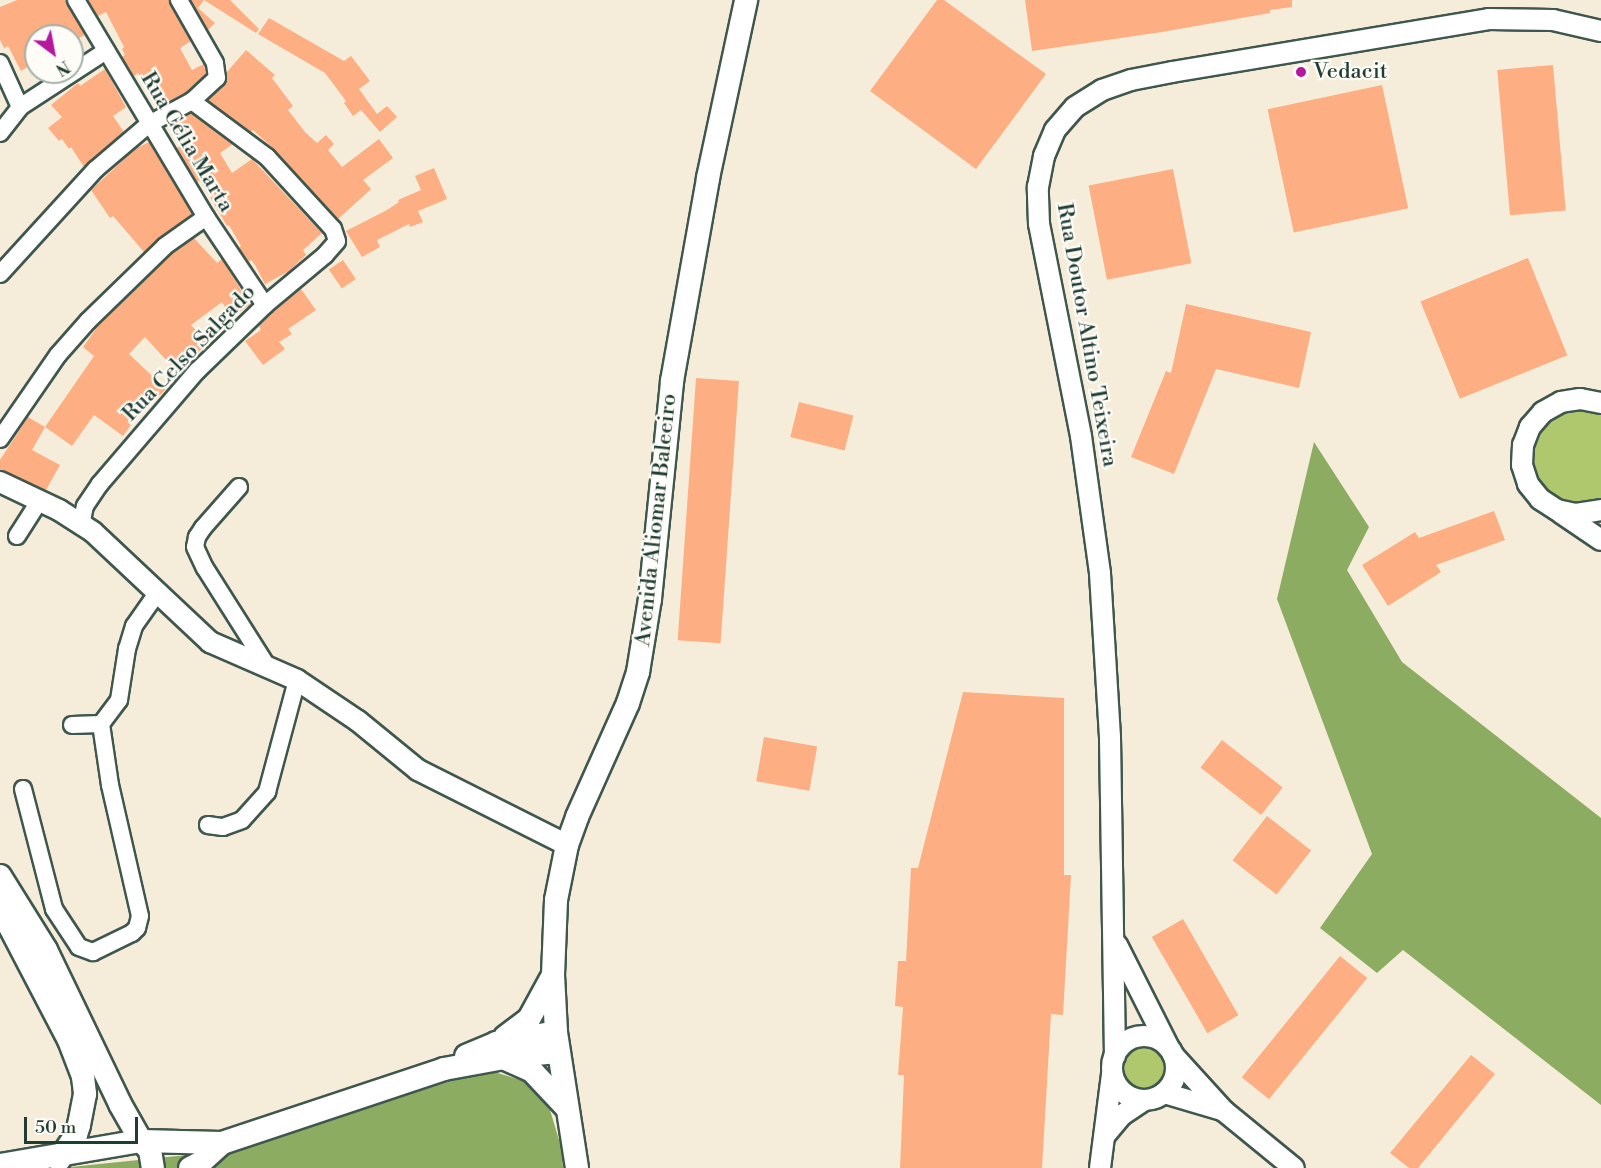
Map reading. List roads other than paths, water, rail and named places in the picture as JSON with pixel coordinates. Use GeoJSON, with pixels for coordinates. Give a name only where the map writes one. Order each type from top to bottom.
{"type":"FeatureCollection","features":[{"type":"Feature","properties":{"kind":"main road","name":"Avenida Aliomar Baleeiro"},"geometry":{"type":"LineString","coordinates":[[577,1168],[557,1042],[553,975],[556,900],[567,845],[588,789],[628,703],[638,672],[650,599],[672,381],[708,178],[746,0]]}},
{"type":"Feature","properties":{"kind":"main road"},"geometry":{"type":"LineString","coordinates":[[0,876],[46,950],[120,1104],[141,1141],[153,1155],[153,1168]]}},
{"type":"Feature","properties":{"kind":"main road"},"geometry":{"type":"LineString","coordinates":[[0,909],[69,1040],[83,1077],[85,1094],[79,1125],[61,1160]]}},
{"type":"Feature","properties":{"kind":"main road"},"geometry":{"type":"LineString","coordinates":[[499,1050],[529,1019],[553,975]]}},
{"type":"Feature","properties":{"kind":"main road"},"geometry":{"type":"LineString","coordinates":[[0,1165],[61,1160],[141,1141],[222,1143],[499,1050],[557,1042]]}},
{"type":"Feature","properties":{"kind":"main road"},"geometry":{"type":"LineString","coordinates":[[499,1050],[542,1079],[566,1107]]}},
{"type":"Feature","properties":{"kind":"main road"},"geometry":{"type":"LineString","coordinates":[[190,1168],[200,1163],[222,1143]]}},
{"type":"Feature","properties":{"kind":"main road"},"geometry":{"type":"LineString","coordinates":[[0,1165],[9,1168]]}},
{"type":"Feature","properties":{"kind":"street","name":"Rua Célia Marta"},"geometry":{"type":"LineString","coordinates":[[76,0],[206,217],[265,305]]}},
{"type":"Feature","properties":{"kind":"street"},"geometry":{"type":"LineString","coordinates":[[0,274],[96,169],[149,124],[192,101],[217,78],[215,63],[179,0]]}},
{"type":"Feature","properties":{"kind":"street","name":"Rua Doutor Altino Teixeira"},"geometry":{"type":"LineString","coordinates":[[1100,1168],[1114,1065],[1115,940],[1109,704],[1100,573],[1081,436],[1039,224],[1038,187],[1044,156],[1055,130],[1075,107],[1102,90],[1131,80],[1172,72],[1489,19],[1553,20],[1601,31]]}},
{"type":"Feature","properties":{"kind":"street"},"geometry":{"type":"LineString","coordinates":[[0,134],[20,107],[106,51]]}},
{"type":"Feature","properties":{"kind":"street"},"geometry":{"type":"LineString","coordinates":[[0,63],[20,107]]}},
{"type":"Feature","properties":{"kind":"street","name":"Rua Celso Salgado"},"geometry":{"type":"LineString","coordinates":[[81,526],[85,506],[106,476],[197,371],[265,305],[334,246],[336,237],[329,224],[267,157],[192,101]]}},
{"type":"Feature","properties":{"kind":"street"},"geometry":{"type":"LineString","coordinates":[[0,439],[58,355],[88,321],[165,246],[206,217]]}},
{"type":"Feature","properties":{"kind":"street"},"geometry":{"type":"LineString","coordinates":[[1601,403],[1580,399],[1561,402],[1543,412],[1530,427],[1523,445],[1522,465],[1528,484],[1540,500],[1601,540]]}},
{"type":"Feature","properties":{"kind":"street"},"geometry":{"type":"LineString","coordinates":[[0,482],[40,500],[93,532],[210,642],[297,680],[358,721],[396,754],[427,776],[567,845]]}},
{"type":"Feature","properties":{"kind":"street"},"geometry":{"type":"LineString","coordinates":[[239,487],[203,528],[197,537],[195,547],[205,568],[267,666]]}},
{"type":"Feature","properties":{"kind":"street"},"geometry":{"type":"LineString","coordinates":[[17,536],[40,500]]}},
{"type":"Feature","properties":{"kind":"street"},"geometry":{"type":"LineString","coordinates":[[1557,510],[1576,514],[1601,510]]}},
{"type":"Feature","properties":{"kind":"street"},"geometry":{"type":"LineString","coordinates":[[23,789],[54,909],[79,947],[93,952],[132,933],[137,928],[140,916],[110,785],[101,724],[119,700],[127,649],[134,626],[158,592]]}},
{"type":"Feature","properties":{"kind":"street"},"geometry":{"type":"LineString","coordinates":[[208,825],[223,827],[242,820],[267,792],[297,680]]}},
{"type":"Feature","properties":{"kind":"street"},"geometry":{"type":"LineString","coordinates":[[72,725],[101,724]]}},
{"type":"Feature","properties":{"kind":"street","name":"Rua Doutor Altino Teixeira"},"geometry":{"type":"LineString","coordinates":[[1115,940],[1171,1051]]}},
{"type":"Feature","properties":{"kind":"street"},"geometry":{"type":"LineString","coordinates":[[1144,1100],[1127,1096],[1120,1090],[1114,1065],[1130,1040],[1151,1037],[1171,1051],[1224,1111],[1294,1168]]}},
{"type":"Feature","properties":{"kind":"street"},"geometry":{"type":"LineString","coordinates":[[1164,1094],[1175,1076],[1171,1051]]}},
{"type":"Feature","properties":{"kind":"street"},"geometry":{"type":"LineString","coordinates":[[1105,1135],[1122,1115],[1144,1100],[1164,1094],[1224,1111]]}},
{"type":"Feature","properties":{"kind":"place","name":"Vedacit"},"geometry":{"type":"Point","coordinates":[1301,72]}}]}
